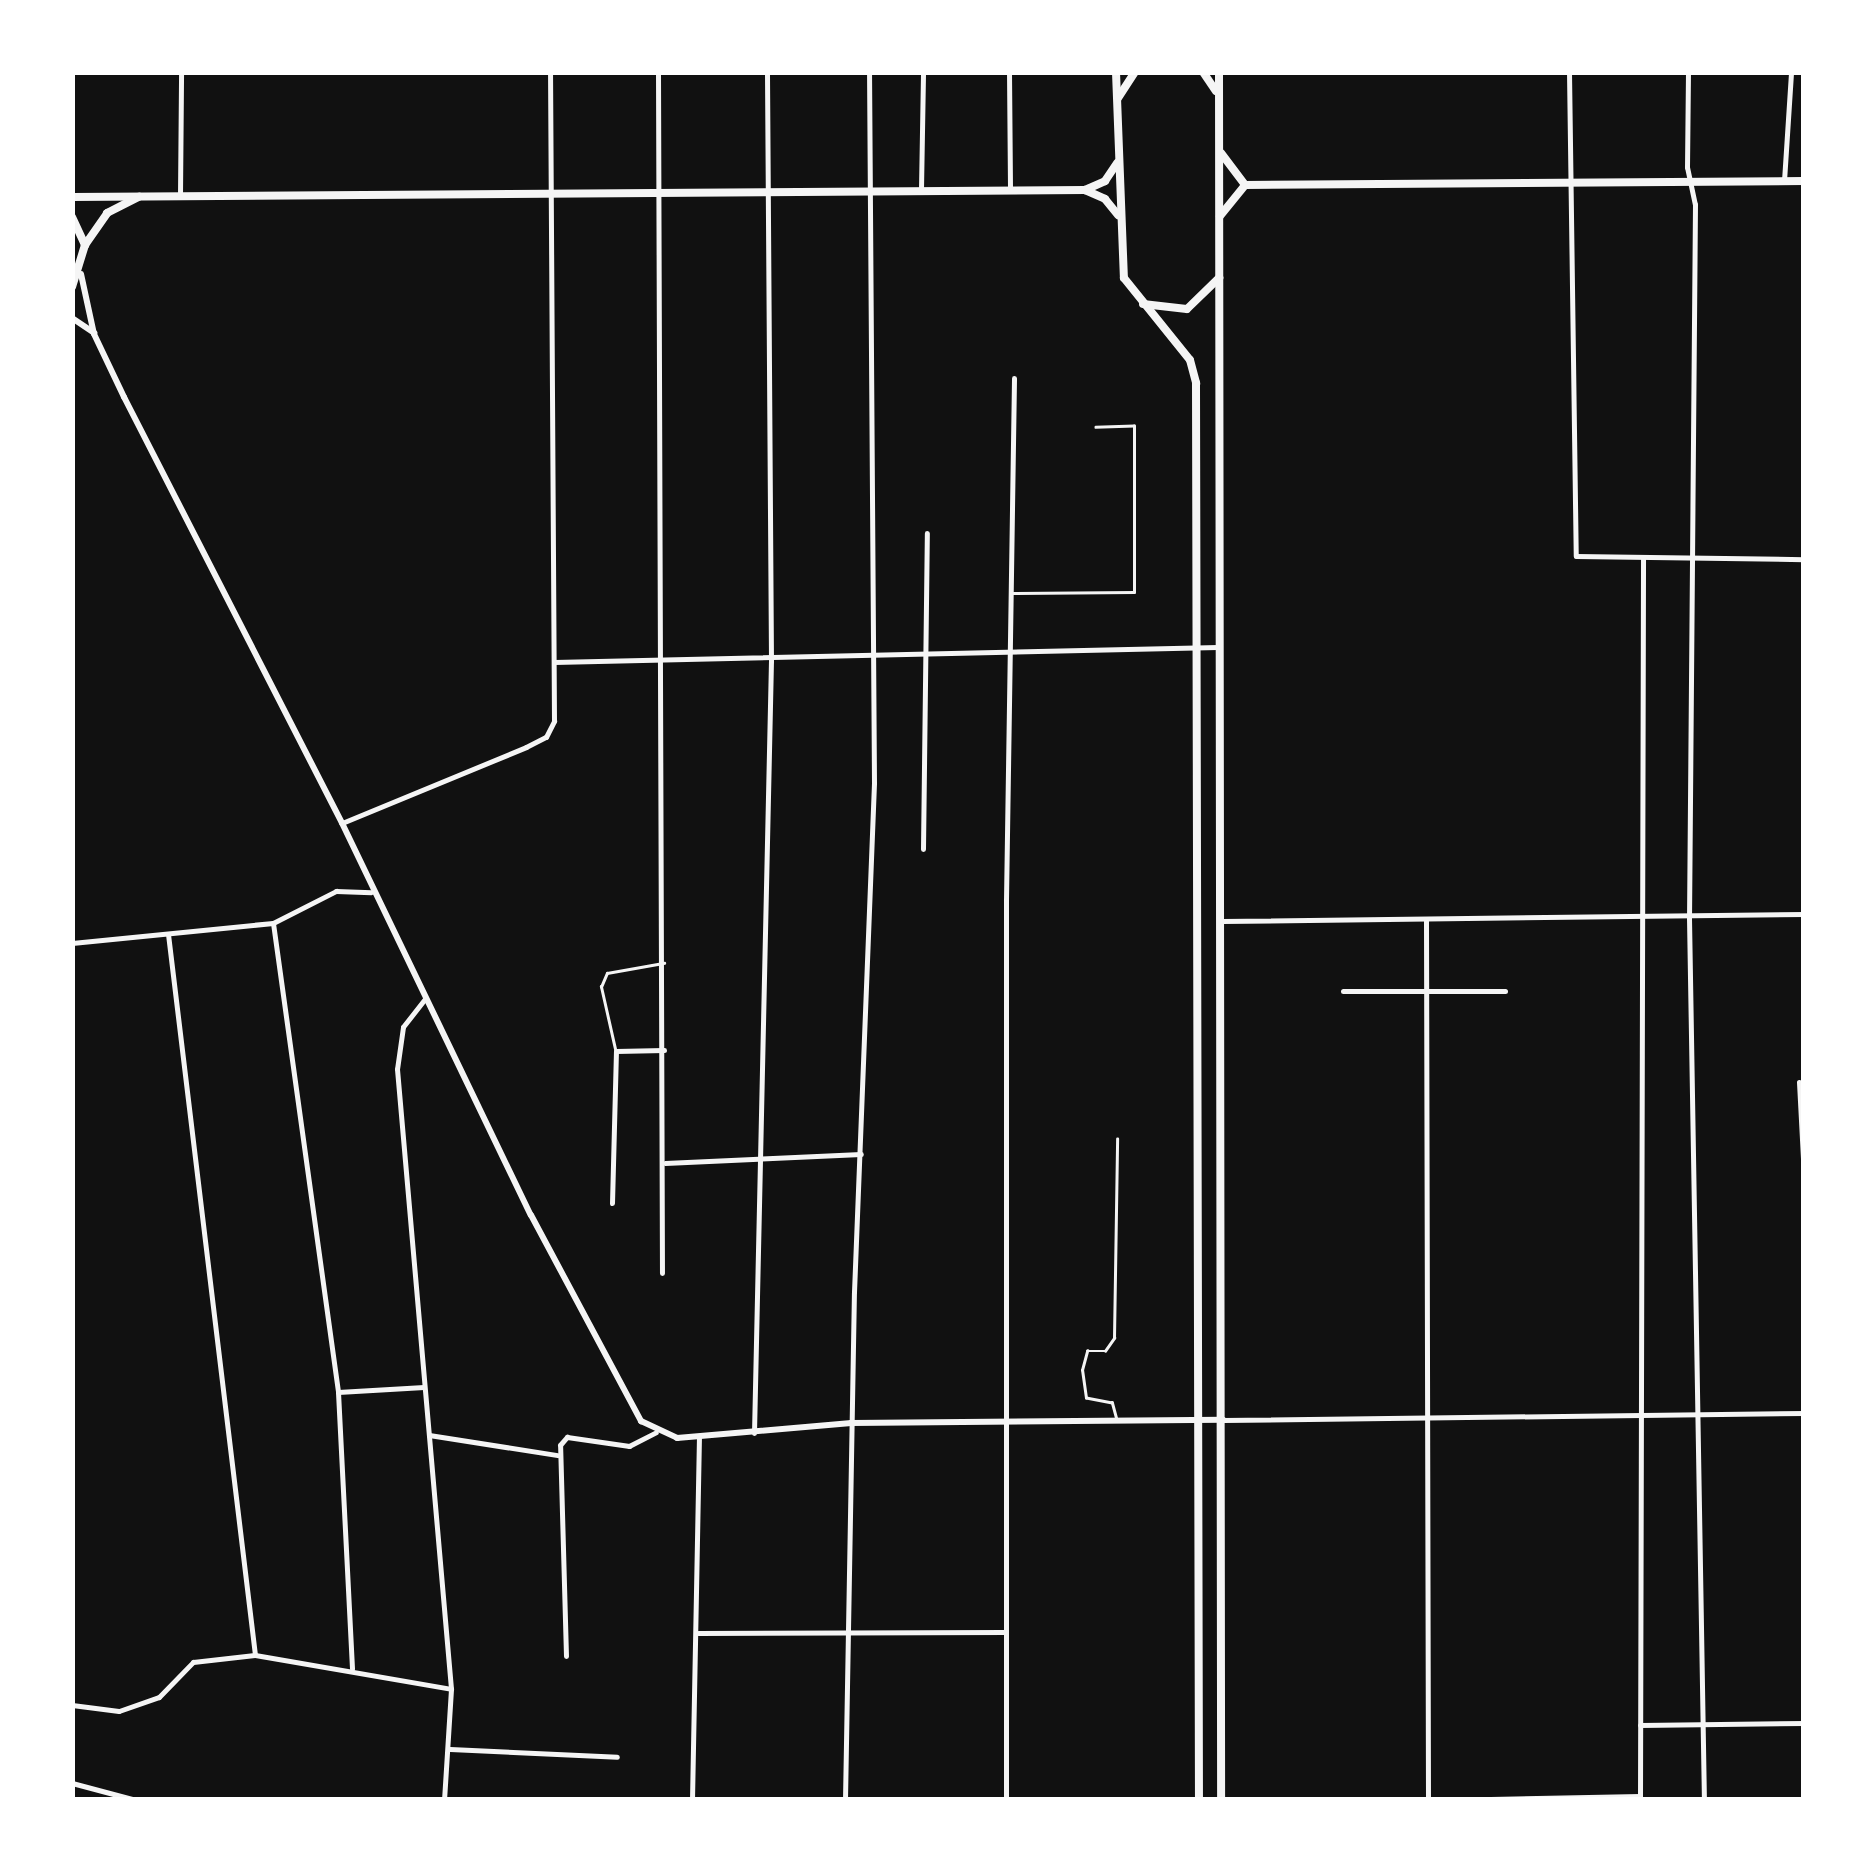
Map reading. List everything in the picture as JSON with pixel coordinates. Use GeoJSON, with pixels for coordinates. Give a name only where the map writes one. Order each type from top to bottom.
{"type":"FeatureCollection","features":[{"type":"Feature","properties":{"kind":"main road"},"geometry":{"type":"LineString","coordinates":[[1116,72],[1121,265],[1137,301],[1195,371],[1199,1800]]}},
{"type":"Feature","properties":{"kind":"main road"},"geometry":{"type":"LineString","coordinates":[[1117,102],[1135,72]]}},
{"type":"Feature","properties":{"kind":"main road"},"geometry":{"type":"LineString","coordinates":[[1203,72],[1219,95]]}},
{"type":"Feature","properties":{"kind":"main road"},"geometry":{"type":"LineString","coordinates":[[1218,72],[1222,1800]]}},
{"type":"Feature","properties":{"kind":"main road"},"geometry":{"type":"LineString","coordinates":[[1218,144],[1229,170],[1245,185]]}},
{"type":"Feature","properties":{"kind":"main road"},"geometry":{"type":"LineString","coordinates":[[72,197],[1084,190],[1105,181],[1119,158]]}},
{"type":"Feature","properties":{"kind":"main road"},"geometry":{"type":"LineString","coordinates":[[1218,222],[1228,198],[1245,185],[1804,180]]}},
{"type":"Feature","properties":{"kind":"main road"},"geometry":{"type":"LineString","coordinates":[[1084,190],[1104,199],[1120,217]]}},
{"type":"Feature","properties":{"kind":"main road"},"geometry":{"type":"LineString","coordinates":[[140,197],[107,213],[85,245],[81,274],[94,334],[342,823],[424,1000],[629,1405],[656,1432],[699,1437],[851,1423],[1222,1420]]}},
{"type":"Feature","properties":{"kind":"main road"},"geometry":{"type":"LineString","coordinates":[[72,217],[85,245]]}},
{"type":"Feature","properties":{"kind":"main road"},"geometry":{"type":"LineString","coordinates":[[72,287],[81,274]]}},
{"type":"Feature","properties":{"kind":"main road"},"geometry":{"type":"LineString","coordinates":[[1137,301],[1162,311],[1187,309],[1219,278]]}},
{"type":"Feature","properties":{"kind":"main road"},"geometry":{"type":"LineString","coordinates":[[72,318],[94,334]]}},
{"type":"Feature","properties":{"kind":"street"},"geometry":{"type":"LineString","coordinates":[[180,196],[181,72]]}},
{"type":"Feature","properties":{"kind":"street"},"geometry":{"type":"LineString","coordinates":[[342,823],[546,737],[554,721],[550,72]]}},
{"type":"Feature","properties":{"kind":"street"},"geometry":{"type":"LineString","coordinates":[[658,72],[664,662],[662,1273]]}},
{"type":"Feature","properties":{"kind":"street"},"geometry":{"type":"LineString","coordinates":[[754,1432],[771,661],[767,72]]}},
{"type":"Feature","properties":{"kind":"street"},"geometry":{"type":"LineString","coordinates":[[846,1800],[851,1423],[874,783],[869,72]]}},
{"type":"Feature","properties":{"kind":"street"},"geometry":{"type":"LineString","coordinates":[[921,192],[922,72]]}},
{"type":"Feature","properties":{"kind":"street"},"geometry":{"type":"LineString","coordinates":[[1009,72],[1010,191]]}},
{"type":"Feature","properties":{"kind":"street"},"geometry":{"type":"LineString","coordinates":[[1568,72],[1576,556],[1804,560]]}},
{"type":"Feature","properties":{"kind":"street"},"geometry":{"type":"LineString","coordinates":[[1688,72],[1687,167],[1694,182],[1689,918],[1704,1800]]}},
{"type":"Feature","properties":{"kind":"street"},"geometry":{"type":"LineString","coordinates":[[1784,181],[1791,72]]}},
{"type":"Feature","properties":{"kind":"street"},"geometry":{"type":"LineString","coordinates":[[1006,1800],[1005,1419],[1014,378]]}},
{"type":"Feature","properties":{"kind":"street"},"geometry":{"type":"LineString","coordinates":[[923,849],[927,532]]}},
{"type":"Feature","properties":{"kind":"street"},"geometry":{"type":"LineString","coordinates":[[1444,1800],[1640,1798],[1637,1414],[1643,558]]}},
{"type":"Feature","properties":{"kind":"street"},"geometry":{"type":"LineString","coordinates":[[554,662],[771,661],[1221,647]]}},
{"type":"Feature","properties":{"kind":"street"},"geometry":{"type":"LineString","coordinates":[[72,944],[273,923],[336,892],[371,892]]}},
{"type":"Feature","properties":{"kind":"street"},"geometry":{"type":"LineString","coordinates":[[1222,921],[1804,914]]}},
{"type":"Feature","properties":{"kind":"street"},"geometry":{"type":"LineString","coordinates":[[1426,920],[1428,1800]]}},
{"type":"Feature","properties":{"kind":"street"},"geometry":{"type":"LineString","coordinates":[[273,923],[338,1392],[352,1670]]}},
{"type":"Feature","properties":{"kind":"street"},"geometry":{"type":"LineString","coordinates":[[168,934],[255,1655]]}},
{"type":"Feature","properties":{"kind":"street"},"geometry":{"type":"LineString","coordinates":[[1343,991],[1506,991]]}},
{"type":"Feature","properties":{"kind":"street"},"geometry":{"type":"LineString","coordinates":[[424,1000],[403,1027],[397,1069],[451,1689],[444,1800]]}},
{"type":"Feature","properties":{"kind":"street"},"geometry":{"type":"LineString","coordinates":[[612,1203],[616,1051],[664,1050]]}},
{"type":"Feature","properties":{"kind":"street"},"geometry":{"type":"LineString","coordinates":[[1799,1082],[1804,1178]]}},
{"type":"Feature","properties":{"kind":"street"},"geometry":{"type":"LineString","coordinates":[[664,1163],[861,1154]]}},
{"type":"Feature","properties":{"kind":"street"},"geometry":{"type":"LineString","coordinates":[[338,1392],[424,1387]]}},
{"type":"Feature","properties":{"kind":"street"},"geometry":{"type":"LineString","coordinates":[[1222,1420],[1804,1412]]}},
{"type":"Feature","properties":{"kind":"street"},"geometry":{"type":"LineString","coordinates":[[566,1656],[557,1455],[567,1437],[629,1446],[656,1432]]}},
{"type":"Feature","properties":{"kind":"street"},"geometry":{"type":"LineString","coordinates":[[429,1435],[557,1455]]}},
{"type":"Feature","properties":{"kind":"street"},"geometry":{"type":"LineString","coordinates":[[692,1800],[699,1437]]}},
{"type":"Feature","properties":{"kind":"street"},"geometry":{"type":"LineString","coordinates":[[697,1633],[848,1636],[1005,1632]]}},
{"type":"Feature","properties":{"kind":"street"},"geometry":{"type":"LineString","coordinates":[[72,1705],[118,1711],[159,1697],[193,1662],[255,1655],[451,1689]]}},
{"type":"Feature","properties":{"kind":"street"},"geometry":{"type":"LineString","coordinates":[[1640,1725],[1804,1723]]}},
{"type":"Feature","properties":{"kind":"street"},"geometry":{"type":"LineString","coordinates":[[450,1749],[617,1757]]}},
{"type":"Feature","properties":{"kind":"street"},"geometry":{"type":"LineString","coordinates":[[72,1783],[136,1800]]}},
{"type":"Feature","properties":{"kind":"lane"},"geometry":{"type":"LineString","coordinates":[[1012,593],[1134,592],[1134,426],[1096,427]]}},
{"type":"Feature","properties":{"kind":"lane"},"geometry":{"type":"LineString","coordinates":[[616,1051],[601,987],[608,974],[664,963]]}},
{"type":"Feature","properties":{"kind":"lane"},"geometry":{"type":"LineString","coordinates":[[1116,1420],[1112,1403],[1086,1398],[1082,1370],[1087,1351],[1106,1351],[1114,1338],[1117,1139]]}}]}
